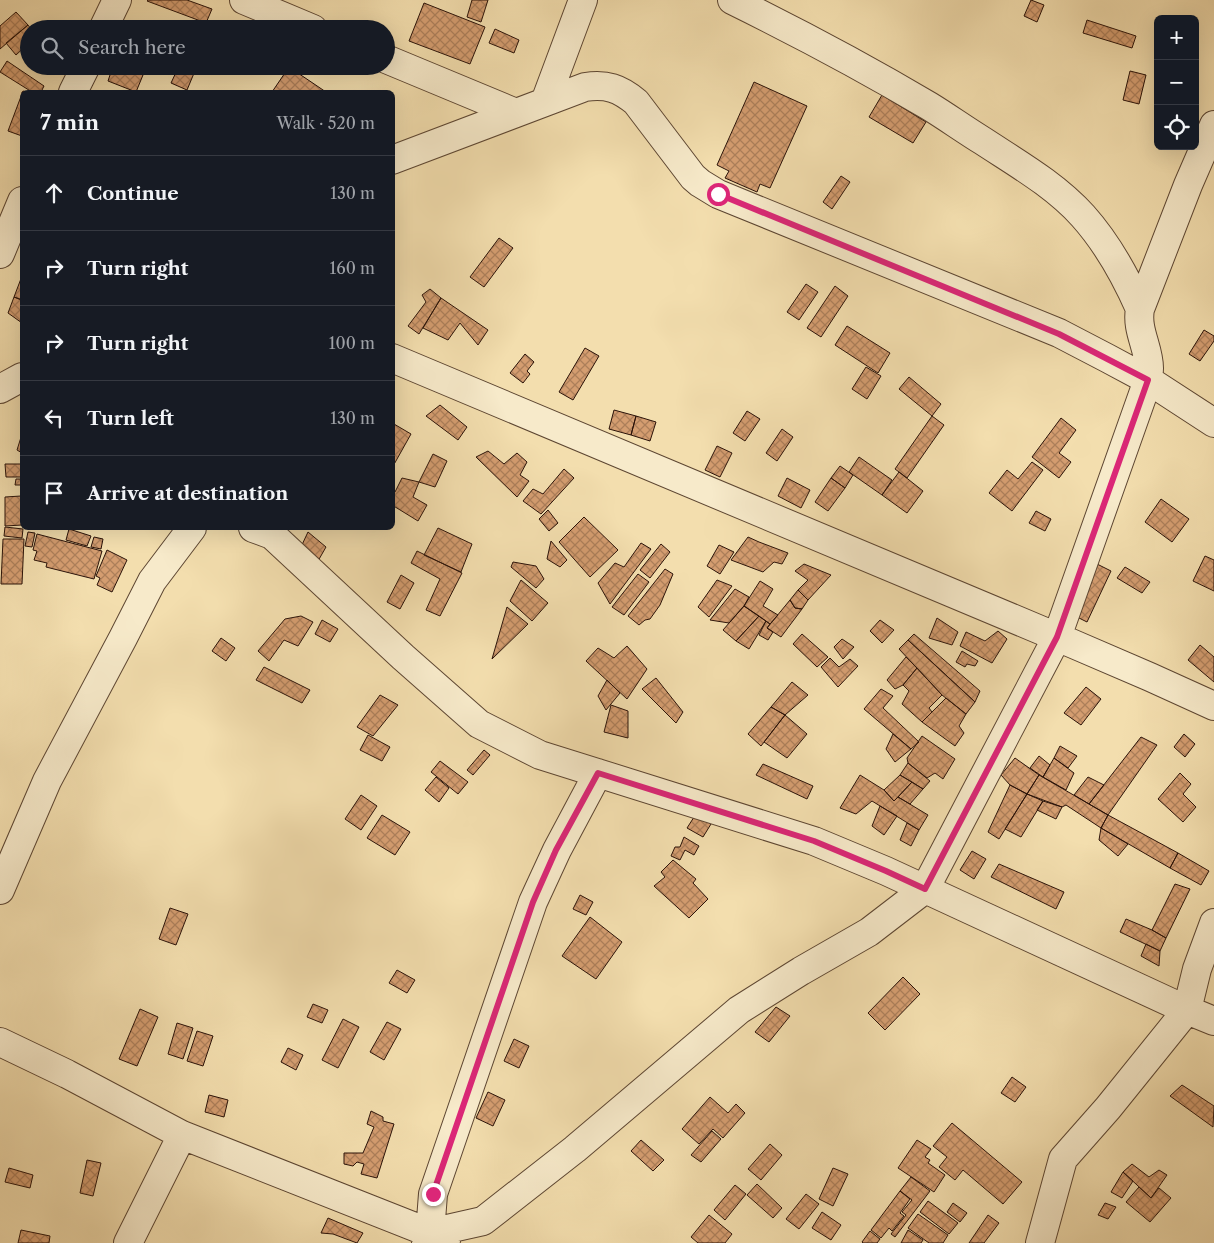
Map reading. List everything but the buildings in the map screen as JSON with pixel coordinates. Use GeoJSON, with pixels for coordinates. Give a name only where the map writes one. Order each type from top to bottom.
{"type":"FeatureCollection","features":[{"type":"Feature","properties":{"kind":"street"},"geometry":{"type":"LineString","coordinates":[[108,20],[117,0]]}},
{"type":"Feature","properties":{"kind":"street"},"geometry":{"type":"LineString","coordinates":[[244,0],[292,20]]}},
{"type":"Feature","properties":{"kind":"street"},"geometry":{"type":"LineString","coordinates":[[545,102],[583,0]]}},
{"type":"Feature","properties":{"kind":"street"},"geometry":{"type":"LineString","coordinates":[[732,0],[846,59],[930,107],[1048,183],[1083,216],[1115,257],[1140,310]]}},
{"type":"Feature","properties":{"kind":"street"},"geometry":{"type":"LineString","coordinates":[[395,63],[516,113]]}},
{"type":"Feature","properties":{"kind":"street"},"geometry":{"type":"LineString","coordinates":[[74,90],[82,75]]}},
{"type":"Feature","properties":{"kind":"street"},"geometry":{"type":"LineString","coordinates":[[395,159],[585,87],[607,86],[618,90],[636,102],[693,177],[718,194],[1059,334],[1148,380],[1214,423]]}},
{"type":"Feature","properties":{"kind":"street"},"geometry":{"type":"LineString","coordinates":[[0,1042],[67,1074],[182,1135],[436,1240],[483,1221],[575,1149],[739,1010],[801,971],[869,932],[925,889],[1057,637],[1148,380],[1148,362],[1138,317],[1140,310],[1188,185],[1214,125]]}},
{"type":"Feature","properties":{"kind":"street"},"geometry":{"type":"LineString","coordinates":[[0,254],[20,205]]}},
{"type":"Feature","properties":{"kind":"street"},"geometry":{"type":"LineString","coordinates":[[395,359],[1057,637],[1214,706]]}},
{"type":"Feature","properties":{"kind":"street"},"geometry":{"type":"LineString","coordinates":[[0,389],[20,378]]}},
{"type":"Feature","properties":{"kind":"street"},"geometry":{"type":"LineString","coordinates":[[0,890],[47,781],[152,581],[190,530]]}},
{"type":"Feature","properties":{"kind":"street"},"geometry":{"type":"LineString","coordinates":[[258,530],[272,535],[403,657],[479,724],[540,754],[814,841],[886,871],[1187,1010],[1214,1020]]}},
{"type":"Feature","properties":{"kind":"street"},"geometry":{"type":"LineString","coordinates":[[436,1240],[433,1194],[533,902],[556,850],[598,773]]}},
{"type":"Feature","properties":{"kind":"street"},"geometry":{"type":"LineString","coordinates":[[1040,1243],[1063,1159],[1108,1108],[1187,1010],[1198,969],[1214,923]]}},
{"type":"Feature","properties":{"kind":"street"},"geometry":{"type":"LineString","coordinates":[[128,1243],[182,1135]]}},
{"type":"Feature","properties":{"kind":"route"},"geometry":{"type":"LineString","coordinates":[[433,1194],[533,902],[556,850],[598,773],[814,841],[925,889],[1057,637],[1148,380],[1059,334],[718,194]]}}]}
